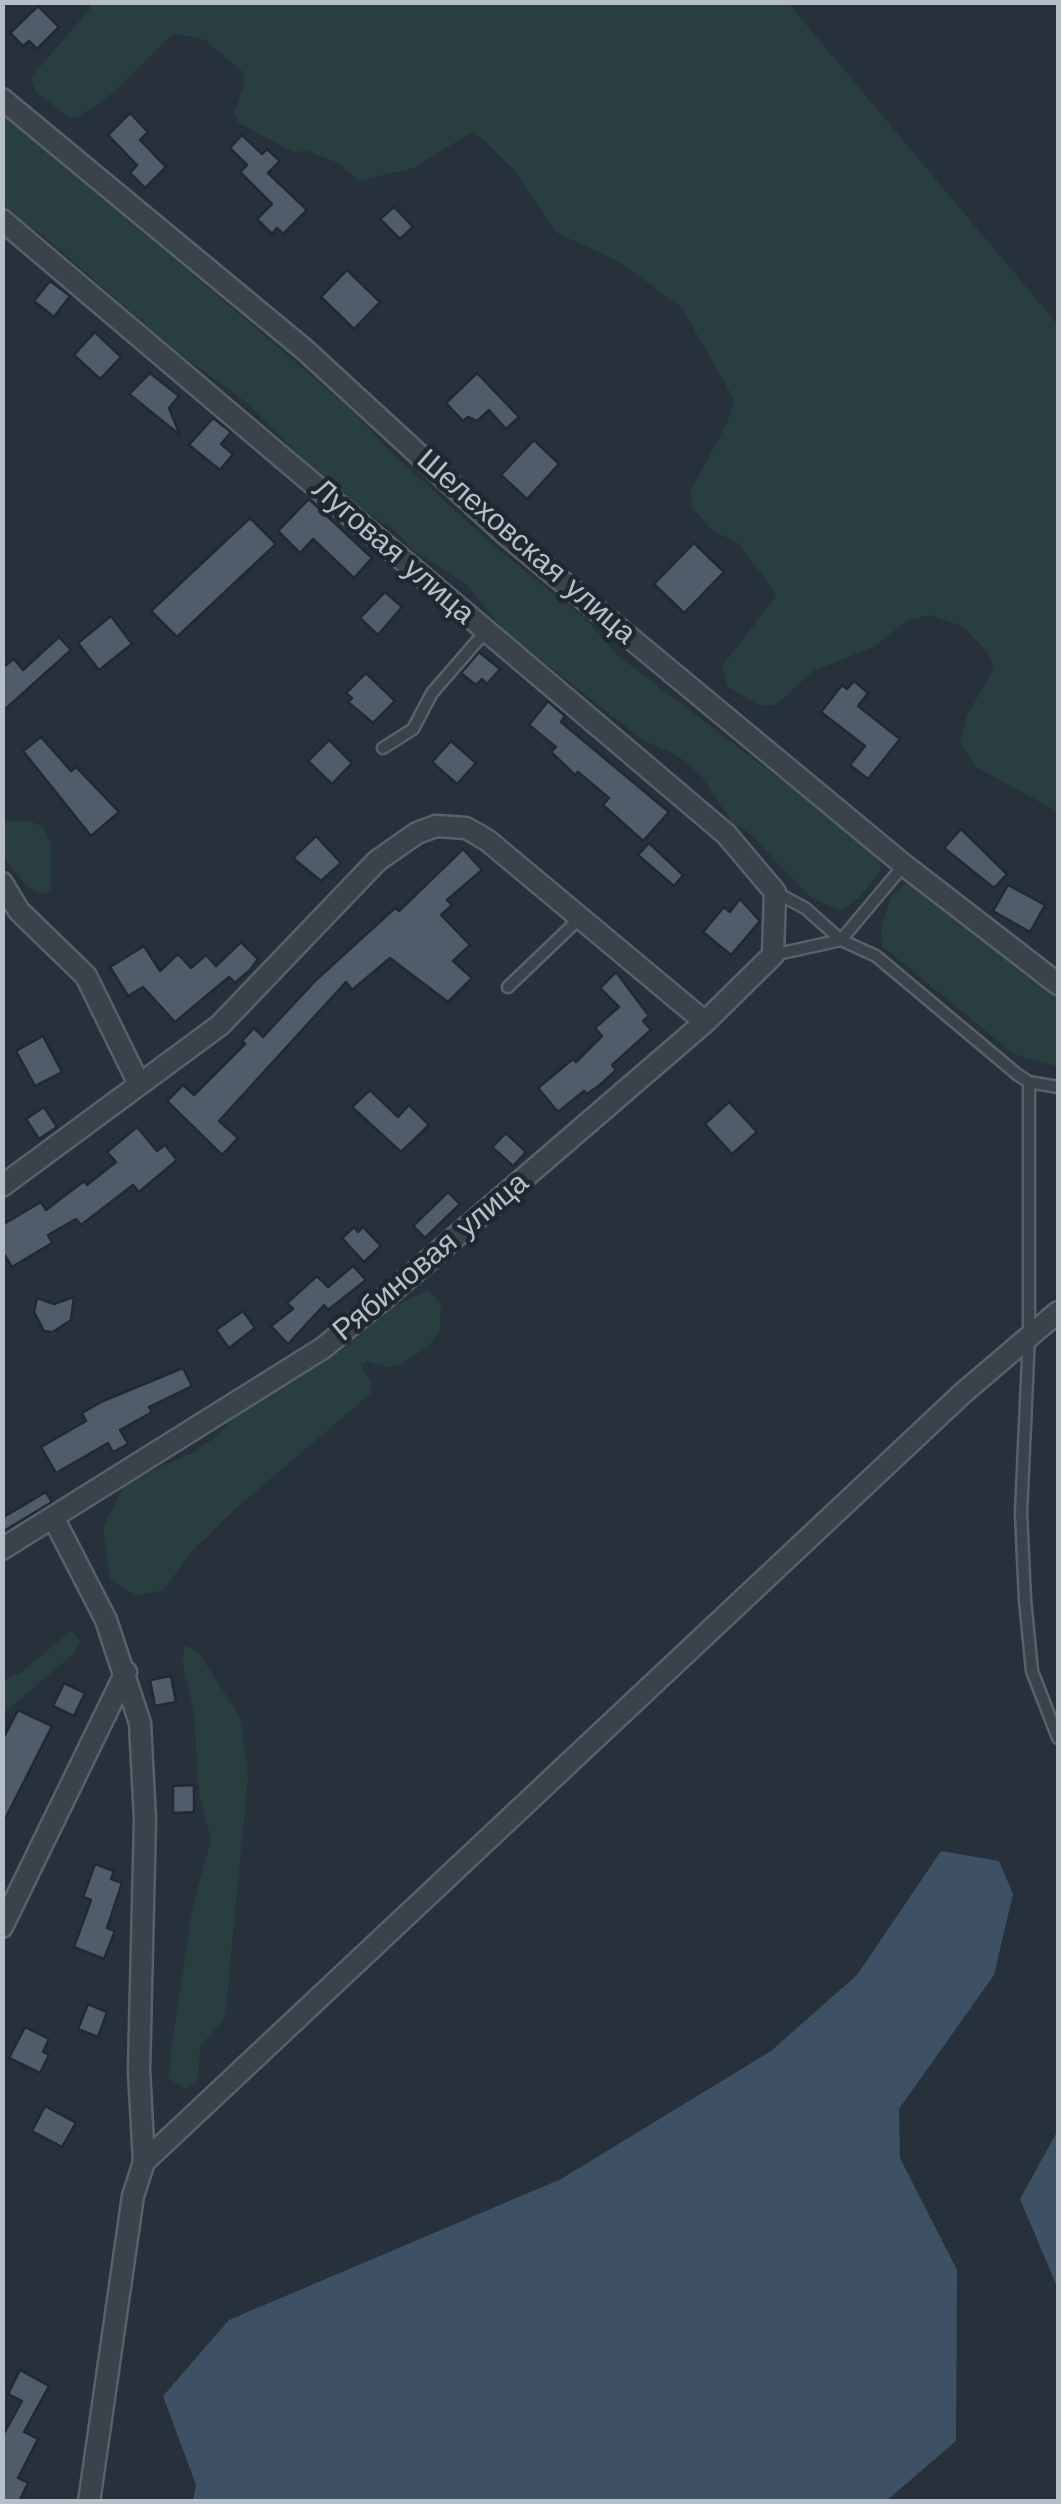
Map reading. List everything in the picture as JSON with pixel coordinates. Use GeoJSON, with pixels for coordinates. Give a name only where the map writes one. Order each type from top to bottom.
{"type":"FeatureCollection","features":[{"type":"Feature","properties":{"kind":"street","name":"Шелеховская улица"},"geometry":{"type":"LineString","coordinates":[[2,99],[305,350],[505,534],[904,865],[1058,984]]}},
{"type":"Feature","properties":{"kind":"street","name":"Луговая улица"},"geometry":{"type":"LineString","coordinates":[[2,220],[726,834],[775,892]]}},
{"type":"Feature","properties":{"kind":"street"},"geometry":{"type":"LineString","coordinates":[[2,1186],[138,1082],[220,1026],[377,862],[426,828],[454,825],[476,833],[705,1022]]}},
{"type":"Feature","properties":{"kind":"street"},"geometry":{"type":"LineString","coordinates":[[2,884],[20,911],[86,976],[138,1082]]}},
{"type":"Feature","properties":{"kind":"street"},"geometry":{"type":"LineString","coordinates":[[774,956],[775,892]]}},
{"type":"Feature","properties":{"kind":"street","name":"Рябиновая улица"},"geometry":{"type":"LineString","coordinates":[[2,1549],[334,1341],[705,1022],[774,956]]}},
{"type":"Feature","properties":{"kind":"street"},"geometry":{"type":"LineString","coordinates":[[144,2162],[949,1406],[1058,1312]]}},
{"type":"Feature","properties":{"kind":"street"},"geometry":{"type":"LineString","coordinates":[[54,1519],[106,1620],[126,1672],[140,1723],[145,1820],[139,2070],[144,2162],[133,2196],[89,2502]]}},
{"type":"Feature","properties":{"kind":"street"},"geometry":{"type":"LineString","coordinates":[[2,1927],[126,1672]]}},
{"type":"Feature","properties":{"kind":"lane"},"geometry":{"type":"LineString","coordinates":[[383,748],[413,729],[432,693],[485,632]]}},
{"type":"Feature","properties":{"kind":"lane"},"geometry":{"type":"LineString","coordinates":[[774,956],[841,940],[904,865]]}},
{"type":"Feature","properties":{"kind":"lane"},"geometry":{"type":"LineString","coordinates":[[775,892],[805,908],[841,940],[876,956],[1029,1082],[1058,1088]]}},
{"type":"Feature","properties":{"kind":"lane"},"geometry":{"type":"LineString","coordinates":[[508,988],[579,919]]}},
{"type":"Feature","properties":{"kind":"lane"},"geometry":{"type":"LineString","coordinates":[[1029,1082],[1030,1336],[1022,1457],[1025,1600],[1032,1671],[1058,1738]]}},
{"type":"Feature","properties":{"kind":"green space"},"geometry":{"type":"Polygon","coordinates":[[[90,3],[788,3],[1058,325],[1058,812],[976,767],[960,742],[967,715],[994,669],[989,655],[964,627],[929,615],[906,621],[876,646],[813,671],[776,705],[760,706],[727,686],[722,666],[777,595],[739,544],[712,530],[692,508],[691,490],[728,421],[734,399],[682,308],[620,262],[557,233],[515,171],[482,138],[470,133],[414,168],[359,181],[338,163],[308,151],[293,152],[239,123],[234,114],[245,82],[243,72],[205,40],[174,33],[107,98],[78,117],[69,117],[35,91],[31,77],[90,9],[90,3]]]}},
{"type":"Feature","properties":{"kind":"green space"},"geometry":{"type":"Polygon","coordinates":[[[2,111],[348,407],[393,454],[494,546],[587,620],[617,655],[871,848],[880,860],[880,871],[859,898],[840,911],[810,897],[748,832],[734,825],[702,777],[677,755],[644,741],[504,631],[465,583],[415,552],[392,528],[341,497],[247,403],[177,352],[45,237],[14,217],[3,203],[2,111]]]}},
{"type":"Feature","properties":{"kind":"green space"},"geometry":{"type":"Polygon","coordinates":[[[33,822],[44,828],[51,842],[51,891],[42,894],[28,887],[8,864],[2,854],[3,824],[33,822]]]}},
{"type":"Feature","properties":{"kind":"green space"},"geometry":{"type":"Polygon","coordinates":[[[908,881],[1058,997],[1058,1067],[1014,1054],[882,946],[881,926],[891,897],[908,881]]]}},
{"type":"Feature","properties":{"kind":"green space"},"geometry":{"type":"Polygon","coordinates":[[[428,1290],[441,1304],[440,1330],[429,1346],[401,1364],[387,1367],[368,1361],[361,1365],[372,1384],[370,1394],[233,1511],[189,1554],[164,1590],[136,1596],[110,1578],[103,1527],[126,1482],[192,1453],[216,1437],[236,1414],[347,1347],[383,1312],[428,1290]]]}},
{"type":"Feature","properties":{"kind":"green space"},"geometry":{"type":"Polygon","coordinates":[[[71,1631],[80,1641],[74,1653],[3,1714],[3,1680],[20,1673],[71,1631]]]}},
{"type":"Feature","properties":{"kind":"green space"},"geometry":{"type":"Polygon","coordinates":[[[185,1645],[198,1652],[241,1718],[248,1777],[225,2019],[200,2046],[198,2081],[185,2089],[169,2078],[171,2051],[193,1905],[211,1840],[199,1793],[194,1714],[182,1660],[185,1645]]]}},
{"type":"Feature","properties":{"kind":"water"},"geometry":{"type":"Polygon","coordinates":[[[941,1851],[999,1861],[1013,1894],[994,1975],[899,2109],[900,2158],[957,2270],[956,2441],[886,2501],[193,2501],[196,2485],[163,2396],[229,2320],[561,2179],[771,2051],[857,1975],[941,1851]]]}},
{"type":"Feature","properties":{"kind":"water"},"geometry":{"type":"Polygon","coordinates":[[[1058,2130],[1058,2289],[1020,2199],[1058,2130]]]}},
{"type":"Feature","properties":{"kind":"building"},"geometry":{"type":"Polygon","coordinates":[[[38,6],[59,27],[37,49],[29,41],[23,46],[10,33],[38,6]]]}},
{"type":"Feature","properties":{"kind":"building"},"geometry":{"type":"Polygon","coordinates":[[[130,113],[148,132],[140,140],[166,167],[145,188],[130,173],[137,165],[108,135],[130,113]]]}},
{"type":"Feature","properties":{"kind":"building"},"geometry":{"type":"Polygon","coordinates":[[[242,135],[262,154],[267,149],[280,161],[268,173],[307,210],[283,234],[277,228],[272,234],[257,219],[272,204],[240,172],[247,165],[230,148],[242,135]]]}},
{"type":"Feature","properties":{"kind":"building"},"geometry":{"type":"Polygon","coordinates":[[[394,207],[413,227],[400,239],[380,219],[394,207]]]}},
{"type":"Feature","properties":{"kind":"building"},"geometry":{"type":"Polygon","coordinates":[[[347,270],[380,302],[354,329],[321,297],[347,270]]]}},
{"type":"Feature","properties":{"kind":"building"},"geometry":{"type":"Polygon","coordinates":[[[50,281],[70,296],[54,317],[34,301],[50,281]]]}},
{"type":"Feature","properties":{"kind":"building"},"geometry":{"type":"Polygon","coordinates":[[[95,332],[121,357],[100,379],[74,355],[95,332]]]}},
{"type":"Feature","properties":{"kind":"building"},"geometry":{"type":"Polygon","coordinates":[[[150,373],[179,396],[169,408],[180,435],[129,394],[150,373]]]}},
{"type":"Feature","properties":{"kind":"building"},"geometry":{"type":"Polygon","coordinates":[[[477,373],[519,417],[506,429],[489,410],[477,421],[468,417],[463,421],[446,403],[477,373]]]}},
{"type":"Feature","properties":{"kind":"building"},"geometry":{"type":"Polygon","coordinates":[[[213,418],[231,432],[221,444],[233,454],[220,470],[189,445],[213,418]]]}},
{"type":"Feature","properties":{"kind":"building"},"geometry":{"type":"Polygon","coordinates":[[[534,440],[559,464],[527,499],[501,475],[534,440]]]}},
{"type":"Feature","properties":{"kind":"building"},"geometry":{"type":"Polygon","coordinates":[[[309,499],[372,558],[354,578],[313,539],[300,553],[278,531],[309,499]]]}},
{"type":"Feature","properties":{"kind":"building"},"geometry":{"type":"Polygon","coordinates":[[[250,518],[276,544],[177,637],[151,611],[250,518]]]}},
{"type":"Feature","properties":{"kind":"building"},"geometry":{"type":"Polygon","coordinates":[[[694,543],[724,572],[684,613],[654,584],[694,543]]]}},
{"type":"Feature","properties":{"kind":"building"},"geometry":{"type":"Polygon","coordinates":[[[385,592],[402,607],[378,635],[360,618],[385,592]]]}},
{"type":"Feature","properties":{"kind":"building"},"geometry":{"type":"Polygon","coordinates":[[[111,616],[132,644],[99,670],[78,643],[111,616]]]}},
{"type":"Feature","properties":{"kind":"building"},"geometry":{"type":"Polygon","coordinates":[[[59,637],[71,650],[2,712],[2,668],[14,659],[23,670],[59,637]]]}},
{"type":"Feature","properties":{"kind":"building"},"geometry":{"type":"Polygon","coordinates":[[[479,652],[500,669],[487,684],[482,679],[476,685],[461,673],[479,652]]]}},
{"type":"Feature","properties":{"kind":"building"},"geometry":{"type":"Polygon","coordinates":[[[366,673],[395,701],[373,723],[348,702],[352,698],[346,693],[366,673]]]}},
{"type":"Feature","properties":{"kind":"building"},"geometry":{"type":"Polygon","coordinates":[[[854,681],[868,693],[858,706],[900,739],[868,779],[850,765],[865,746],[821,712],[842,685],[847,689],[854,681]]]}},
{"type":"Feature","properties":{"kind":"building"},"geometry":{"type":"Polygon","coordinates":[[[548,701],[565,716],[561,722],[669,812],[643,841],[603,805],[609,798],[578,772],[575,775],[551,752],[556,747],[529,725],[548,701]]]}},
{"type":"Feature","properties":{"kind":"building"},"geometry":{"type":"Polygon","coordinates":[[[41,737],[71,771],[76,767],[119,812],[91,836],[23,751],[41,737]]]}},
{"type":"Feature","properties":{"kind":"building"},"geometry":{"type":"Polygon","coordinates":[[[329,740],[352,763],[332,784],[308,761],[329,740]]]}},
{"type":"Feature","properties":{"kind":"building"},"geometry":{"type":"Polygon","coordinates":[[[451,741],[476,763],[457,784],[432,762],[451,741]]]}},
{"type":"Feature","properties":{"kind":"building"},"geometry":{"type":"Polygon","coordinates":[[[961,829],[1007,874],[994,888],[944,848],[961,829]]]}},
{"type":"Feature","properties":{"kind":"building"},"geometry":{"type":"Polygon","coordinates":[[[316,836],[341,863],[321,881],[293,858],[316,836]]]}},
{"type":"Feature","properties":{"kind":"building"},"geometry":{"type":"Polygon","coordinates":[[[649,843],[683,875],[674,886],[638,855],[649,843]]]}},
{"type":"Feature","properties":{"kind":"building"},"geometry":{"type":"Polygon","coordinates":[[[463,849],[482,870],[447,900],[452,905],[441,915],[470,945],[453,961],[472,978],[448,1002],[390,958],[352,990],[346,982],[219,1121],[238,1138],[222,1155],[167,1101],[183,1085],[194,1095],[245,1044],[242,1041],[254,1028],[263,1037],[316,980],[395,908],[399,911],[463,849]]]}},
{"type":"Feature","properties":{"kind":"building"},"geometry":{"type":"Polygon","coordinates":[[[1008,885],[1045,905],[1030,932],[993,911],[1008,885]]]}},
{"type":"Feature","properties":{"kind":"building"},"geometry":{"type":"Polygon","coordinates":[[[740,899],[760,921],[731,955],[703,932],[724,907],[730,912],[740,899]]]}},
{"type":"Feature","properties":{"kind":"building"},"geometry":{"type":"Polygon","coordinates":[[[241,942],[258,959],[250,970],[235,983],[229,977],[175,1022],[143,987],[128,996],[110,967],[144,946],[160,971],[178,954],[191,968],[206,955],[216,966],[241,942]]]}},
{"type":"Feature","properties":{"kind":"building"},"geometry":{"type":"Polygon","coordinates":[[[616,972],[649,1016],[643,1021],[651,1030],[612,1065],[616,1070],[600,1085],[587,1094],[584,1091],[558,1112],[538,1088],[573,1059],[576,1062],[602,1036],[595,1028],[619,1007],[600,988],[616,972]]]}},
{"type":"Feature","properties":{"kind":"building"},"geometry":{"type":"Polygon","coordinates":[[[43,1036],[62,1072],[35,1086],[16,1051],[43,1036]]]}},
{"type":"Feature","properties":{"kind":"building"},"geometry":{"type":"Polygon","coordinates":[[[370,1090],[398,1117],[409,1105],[429,1125],[401,1152],[352,1107],[370,1090]]]}},
{"type":"Feature","properties":{"kind":"building"},"geometry":{"type":"Polygon","coordinates":[[[729,1102],[757,1132],[732,1154],[705,1124],[729,1102]]]}},
{"type":"Feature","properties":{"kind":"building"},"geometry":{"type":"Polygon","coordinates":[[[44,1107],[57,1127],[39,1139],[26,1119],[44,1107]]]}},
{"type":"Feature","properties":{"kind":"building"},"geometry":{"type":"Polygon","coordinates":[[[137,1127],[157,1151],[165,1145],[177,1160],[139,1192],[133,1185],[81,1225],[76,1219],[48,1235],[52,1243],[12,1267],[2,1251],[2,1225],[41,1202],[46,1210],[84,1181],[87,1185],[116,1162],[107,1152],[137,1127]]]}},
{"type":"Feature","properties":{"kind":"building"},"geometry":{"type":"Polygon","coordinates":[[[506,1133],[526,1152],[513,1166],[492,1147],[506,1133]]]}},
{"type":"Feature","properties":{"kind":"building"},"geometry":{"type":"Polygon","coordinates":[[[448,1192],[460,1204],[425,1238],[413,1226],[448,1192]]]}},
{"type":"Feature","properties":{"kind":"building"},"geometry":{"type":"Polygon","coordinates":[[[354,1227],[358,1232],[363,1227],[381,1246],[364,1262],[342,1238],[354,1227]]]}},
{"type":"Feature","properties":{"kind":"building"},"geometry":{"type":"Polygon","coordinates":[[[353,1266],[366,1280],[328,1310],[324,1305],[288,1344],[271,1326],[293,1309],[287,1303],[317,1276],[328,1287],[353,1266]]]}},
{"type":"Feature","properties":{"kind":"building"},"geometry":{"type":"Polygon","coordinates":[[[74,1297],[71,1320],[53,1332],[44,1331],[34,1312],[37,1298],[54,1304],[74,1297]]]}},
{"type":"Feature","properties":{"kind":"building"},"geometry":{"type":"Polygon","coordinates":[[[243,1311],[255,1328],[229,1348],[216,1330],[243,1311]]]}},
{"type":"Feature","properties":{"kind":"building"},"geometry":{"type":"Polygon","coordinates":[[[183,1368],[192,1386],[149,1407],[152,1412],[120,1430],[128,1444],[113,1452],[108,1443],[56,1473],[41,1447],[86,1421],[82,1413],[183,1368]]]}},
{"type":"Feature","properties":{"kind":"building"},"geometry":{"type":"Polygon","coordinates":[[[46,1492],[52,1502],[2,1532],[2,1518],[46,1492]]]}},
{"type":"Feature","properties":{"kind":"building"},"geometry":{"type":"Polygon","coordinates":[[[171,1676],[176,1702],[155,1706],[150,1680],[171,1676]]]}},
{"type":"Feature","properties":{"kind":"building"},"geometry":{"type":"Polygon","coordinates":[[[64,1683],[85,1693],[74,1716],[53,1706],[64,1683]]]}},
{"type":"Feature","properties":{"kind":"building"},"geometry":{"type":"Polygon","coordinates":[[[18,1710],[52,1726],[2,1825],[2,1741],[18,1710]]]}},
{"type":"Feature","properties":{"kind":"building"},"geometry":{"type":"Polygon","coordinates":[[[194,1785],[194,1812],[173,1813],[173,1786],[194,1785]]]}},
{"type":"Feature","properties":{"kind":"building"},"geometry":{"type":"Polygon","coordinates":[[[95,1864],[114,1871],[111,1879],[122,1883],[107,1928],[115,1931],[104,1959],[74,1947],[91,1900],[83,1897],[95,1864]]]}},
{"type":"Feature","properties":{"kind":"building"},"geometry":{"type":"Polygon","coordinates":[[[88,2004],[107,2012],[98,2037],[78,2029],[88,2004]]]}},
{"type":"Feature","properties":{"kind":"building"},"geometry":{"type":"Polygon","coordinates":[[[25,2027],[49,2039],[43,2052],[49,2055],[40,2073],[9,2058],[25,2027]]]}},
{"type":"Feature","properties":{"kind":"building"},"geometry":{"type":"Polygon","coordinates":[[[45,2106],[76,2123],[62,2147],[32,2131],[45,2106]]]}},
{"type":"Feature","properties":{"kind":"building"},"geometry":{"type":"Polygon","coordinates":[[[20,2370],[49,2386],[24,2432],[38,2439],[18,2478],[28,2483],[19,2502],[2,2502],[2,2437],[22,2401],[8,2394],[20,2370]]]}}]}
